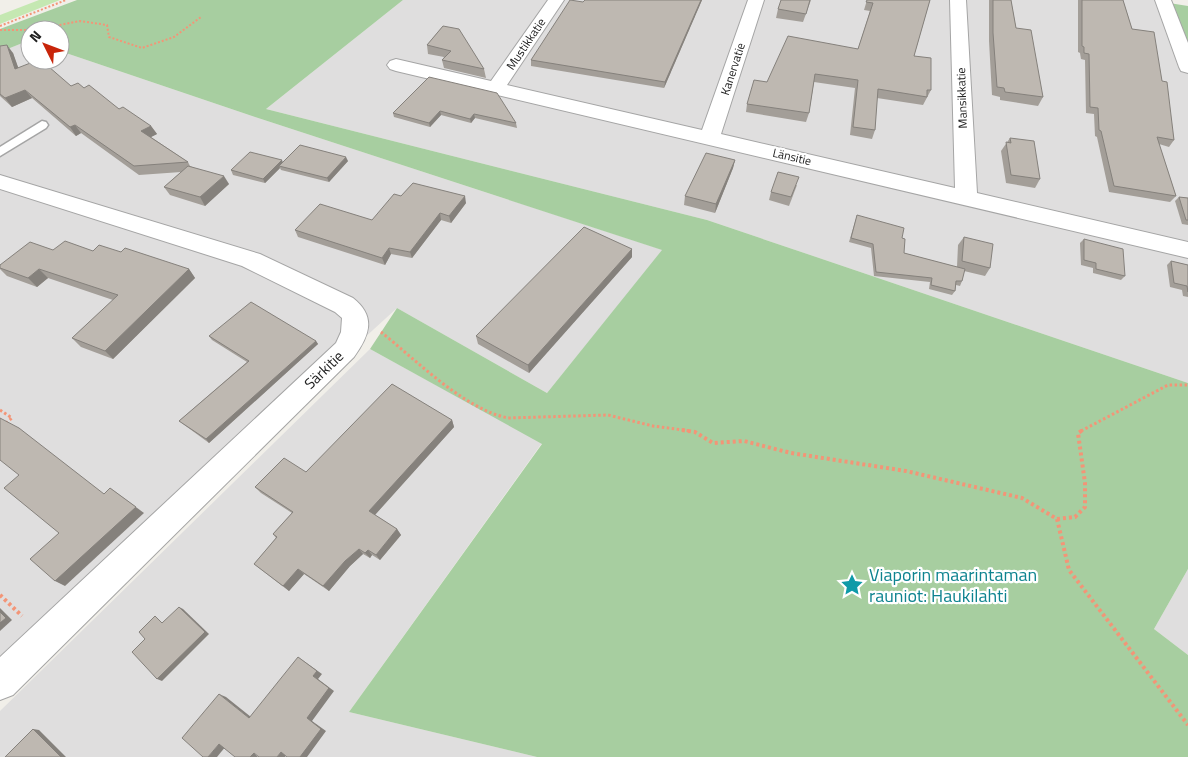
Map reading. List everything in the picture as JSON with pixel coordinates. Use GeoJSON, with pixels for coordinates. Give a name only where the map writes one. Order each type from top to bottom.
{"type":"FeatureCollection","features":[{"type":"Feature","properties":{"kind":"street","name":"Mustikkatie"},"geometry":{"type":"LineString","coordinates":[[496,88],[556,0]]}},
{"type":"Feature","properties":{"kind":"street","name":"Kanervatie"},"geometry":{"type":"LineString","coordinates":[[710,138],[756,0]]}},
{"type":"Feature","properties":{"kind":"street","name":"Mansikkatie"},"geometry":{"type":"LineString","coordinates":[[958,0],[966,197]]}},
{"type":"Feature","properties":{"kind":"street"},"geometry":{"type":"LineString","coordinates":[[1163,0],[1188,67]]}},
{"type":"Feature","properties":{"kind":"street","name":"Länsitie"},"geometry":{"type":"LineString","coordinates":[[396,64],[1188,250]]}},
{"type":"Feature","properties":{"kind":"street","name":"Särkitie"},"geometry":{"type":"LineString","coordinates":[[0,182],[251,260],[344,305],[352,310],[356,323],[353,339],[345,350],[0,682]]}},
{"type":"Feature","properties":{"kind":"lane"},"geometry":{"type":"LineString","coordinates":[[0,152],[42,125]]}},
{"type":"Feature","properties":{"kind":"path"},"geometry":{"type":"LineString","coordinates":[[0,26],[66,0]]}},
{"type":"Feature","properties":{"kind":"path"},"geometry":{"type":"LineString","coordinates":[[0,30],[34,30],[80,21],[107,25],[109,38],[142,48],[174,37],[201,18]]}},
{"type":"Feature","properties":{"kind":"path"},"geometry":{"type":"LineString","coordinates":[[377,329],[457,394],[494,414],[508,418],[608,415],[653,426],[695,432],[713,443],[744,442],[791,453],[906,471],[1022,498],[1057,519],[1075,517],[1085,507],[1085,483],[1078,433],[1168,385],[1188,386]]}},
{"type":"Feature","properties":{"kind":"path"},"geometry":{"type":"LineString","coordinates":[[0,410],[12,418],[0,428]]}},
{"type":"Feature","properties":{"kind":"path"},"geometry":{"type":"LineString","coordinates":[[1057,519],[1069,570],[1188,725]]}},
{"type":"Feature","properties":{"kind":"shaded area"},"geometry":{"type":"Polygon","coordinates":[[[403,0],[1155,0],[1169,3],[1188,51],[1188,383],[707,220],[266,109],[403,0]]]}},
{"type":"Feature","properties":{"kind":"shaded area"},"geometry":{"type":"Polygon","coordinates":[[[20,44],[20,70],[70,70],[70,54],[255,117],[663,250],[547,393],[397,308],[0,671],[0,52],[20,44]]]}},
{"type":"Feature","properties":{"kind":"shaded area"},"geometry":{"type":"Polygon","coordinates":[[[370,349],[542,443],[349,712],[537,757],[0,757],[0,711],[370,349]]]}},
{"type":"Feature","properties":{"kind":"shaded area"},"geometry":{"type":"Polygon","coordinates":[[[1188,569],[1188,655],[1154,629],[1188,569]]]}},
{"type":"Feature","properties":{"kind":"green space"},"geometry":{"type":"Polygon","coordinates":[[[39,0],[60,0],[0,24],[0,15],[39,0]]]}},
{"type":"Feature","properties":{"kind":"green space"},"geometry":{"type":"Polygon","coordinates":[[[77,0],[403,0],[266,109],[707,220],[1188,383],[1188,569],[1154,629],[1188,655],[1188,757],[537,757],[349,712],[542,444],[370,349],[397,308],[547,393],[662,250],[70,54],[70,20],[24,20],[77,0]]]}},
{"type":"Feature","properties":{"kind":"green space"},"geometry":{"type":"Polygon","coordinates":[[[1169,3],[1188,6],[1188,51],[1169,3]]]}},
{"type":"Feature","properties":{"kind":"green space"},"geometry":{"type":"Polygon","coordinates":[[[20,21],[20,44],[0,52],[0,29],[20,21]]]}},
{"type":"Feature","properties":{"kind":"building"},"geometry":{"type":"Polygon","coordinates":[[[570,0],[583,2],[585,0],[701,0],[665,82],[531,60],[570,0]]]}},
{"type":"Feature","properties":{"kind":"building"},"geometry":{"type":"Polygon","coordinates":[[[781,0],[810,0],[806,14],[778,9],[781,0]]]}},
{"type":"Feature","properties":{"kind":"building"},"geometry":{"type":"Polygon","coordinates":[[[867,0],[930,0],[914,56],[931,58],[931,90],[927,90],[927,97],[878,89],[875,130],[853,127],[858,80],[815,74],[809,113],[747,104],[754,80],[767,82],[788,36],[858,49],[873,3],[866,2],[867,0]]]}},
{"type":"Feature","properties":{"kind":"building"},"geometry":{"type":"Polygon","coordinates":[[[993,0],[1011,0],[1016,28],[1031,30],[1043,97],[1005,92],[1004,88],[997,87],[993,33],[993,0]]]}},
{"type":"Feature","properties":{"kind":"building"},"geometry":{"type":"Polygon","coordinates":[[[1082,0],[1123,0],[1132,29],[1154,32],[1162,81],[1167,82],[1174,140],[1157,137],[1176,196],[1114,186],[1101,131],[1099,130],[1098,108],[1090,107],[1089,54],[1084,53],[1084,47],[1082,46],[1082,0]]]}},
{"type":"Feature","properties":{"kind":"building"},"geometry":{"type":"Polygon","coordinates":[[[443,26],[459,29],[484,69],[442,60],[451,51],[427,45],[443,26]]]}},
{"type":"Feature","properties":{"kind":"building"},"geometry":{"type":"Polygon","coordinates":[[[7,45],[15,69],[20,67],[20,70],[53,70],[71,86],[78,83],[84,88],[89,85],[119,109],[123,107],[151,126],[141,131],[188,162],[134,166],[75,125],[70,127],[25,90],[5,98],[0,94],[0,46],[7,45]]]}},
{"type":"Feature","properties":{"kind":"building"},"geometry":{"type":"Polygon","coordinates":[[[429,77],[497,93],[516,123],[474,114],[470,119],[440,111],[429,123],[393,113],[429,77]]]}},
{"type":"Feature","properties":{"kind":"building"},"geometry":{"type":"Polygon","coordinates":[[[1010,138],[1034,141],[1040,179],[1011,175],[1006,142],[1011,143],[1010,138]]]}},
{"type":"Feature","properties":{"kind":"building"},"geometry":{"type":"Polygon","coordinates":[[[300,145],[346,157],[327,178],[279,166],[300,145]]]}},
{"type":"Feature","properties":{"kind":"building"},"geometry":{"type":"Polygon","coordinates":[[[250,152],[282,160],[263,179],[231,170],[250,152]]]}},
{"type":"Feature","properties":{"kind":"building"},"geometry":{"type":"Polygon","coordinates":[[[706,153],[735,160],[716,204],[685,196],[706,153]]]}},
{"type":"Feature","properties":{"kind":"building"},"geometry":{"type":"Polygon","coordinates":[[[188,166],[224,176],[200,197],[164,187],[188,166]]]}},
{"type":"Feature","properties":{"kind":"building"},"geometry":{"type":"Polygon","coordinates":[[[778,172],[799,177],[791,197],[771,192],[778,172]]]}},
{"type":"Feature","properties":{"kind":"building"},"geometry":{"type":"Polygon","coordinates":[[[413,183],[465,196],[449,216],[440,213],[410,252],[389,248],[382,258],[295,230],[320,204],[372,220],[394,194],[401,196],[413,183]]]}},
{"type":"Feature","properties":{"kind":"building"},"geometry":{"type":"Polygon","coordinates":[[[1179,197],[1188,198],[1188,220],[1186,220],[1179,197]]]}},
{"type":"Feature","properties":{"kind":"building"},"geometry":{"type":"Polygon","coordinates":[[[857,215],[904,228],[902,238],[905,239],[904,253],[965,269],[962,281],[956,281],[955,291],[931,285],[932,278],[876,272],[873,244],[851,238],[857,215]]]}},
{"type":"Feature","properties":{"kind":"building"},"geometry":{"type":"Polygon","coordinates":[[[584,227],[632,249],[528,365],[476,336],[584,227]]]}},
{"type":"Feature","properties":{"kind":"building"},"geometry":{"type":"Polygon","coordinates":[[[964,237],[993,244],[990,268],[962,261],[964,237]]]}},
{"type":"Feature","properties":{"kind":"building"},"geometry":{"type":"Polygon","coordinates":[[[1084,239],[1123,249],[1125,276],[1096,269],[1096,263],[1084,260],[1084,239]]]}},
{"type":"Feature","properties":{"kind":"building"},"geometry":{"type":"Polygon","coordinates":[[[65,241],[93,251],[99,245],[121,252],[125,248],[189,269],[105,351],[72,338],[118,295],[39,269],[28,278],[0,268],[0,265],[30,242],[53,250],[65,241]]]}},
{"type":"Feature","properties":{"kind":"building"},"geometry":{"type":"Polygon","coordinates":[[[1171,261],[1188,265],[1188,292],[1187,286],[1174,283],[1171,261]]]}},
{"type":"Feature","properties":{"kind":"building"},"geometry":{"type":"Polygon","coordinates":[[[251,302],[316,341],[206,439],[179,421],[249,361],[209,336],[251,302]]]}},
{"type":"Feature","properties":{"kind":"building"},"geometry":{"type":"Polygon","coordinates":[[[392,384],[452,420],[369,511],[397,529],[376,555],[368,550],[365,553],[359,549],[345,561],[323,586],[298,569],[283,586],[254,564],[277,537],[273,534],[293,512],[255,487],[284,458],[306,472],[392,384]]]}},
{"type":"Feature","properties":{"kind":"building"},"geometry":{"type":"Polygon","coordinates":[[[0,418],[19,428],[104,494],[110,488],[136,507],[55,581],[30,559],[59,533],[4,488],[19,475],[0,460],[0,418]]]}},
{"type":"Feature","properties":{"kind":"building"},"geometry":{"type":"Polygon","coordinates":[[[179,607],[205,632],[157,679],[132,652],[145,639],[139,632],[155,616],[162,623],[179,607]]]}},
{"type":"Feature","properties":{"kind":"building"},"geometry":{"type":"Polygon","coordinates":[[[0,612],[6,618],[0,623],[0,612]]]}},
{"type":"Feature","properties":{"kind":"building"},"geometry":{"type":"Polygon","coordinates":[[[298,657],[317,671],[313,676],[329,688],[307,718],[321,729],[300,757],[287,757],[281,752],[277,757],[259,757],[254,753],[250,757],[235,757],[219,744],[208,757],[203,757],[182,738],[219,694],[249,718],[298,657]]]}},
{"type":"Feature","properties":{"kind":"building"},"geometry":{"type":"Polygon","coordinates":[[[33,729],[61,757],[5,757],[33,729]]]}},
{"type":"Feature","properties":{"kind":"place","name":"Viaporin maarintaman rauniot: Haukilahti"},"geometry":{"type":"Point","coordinates":[852,585]}}]}
